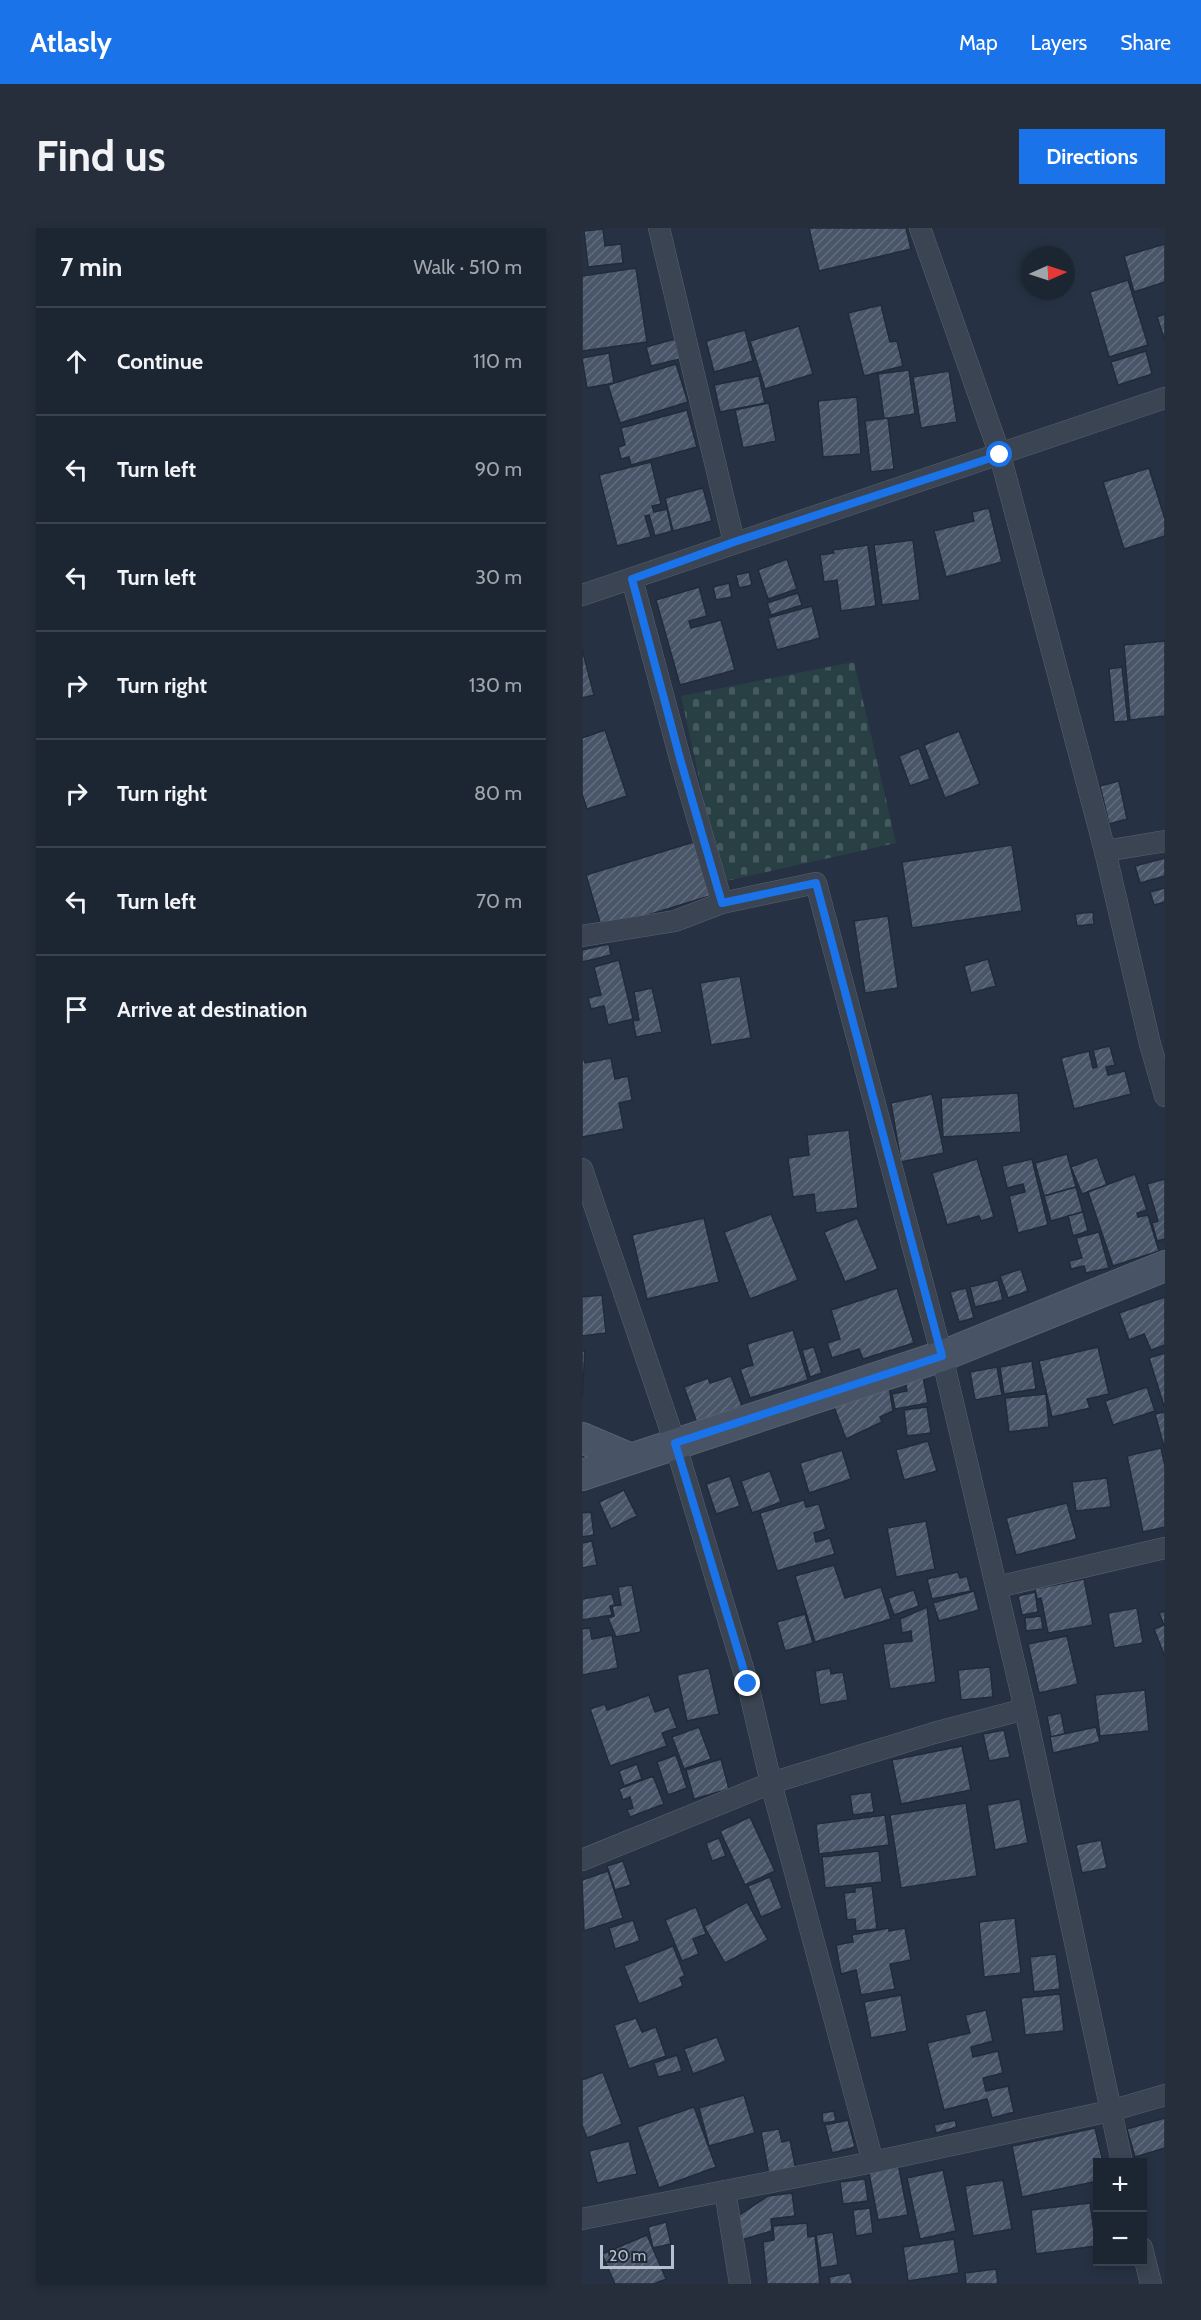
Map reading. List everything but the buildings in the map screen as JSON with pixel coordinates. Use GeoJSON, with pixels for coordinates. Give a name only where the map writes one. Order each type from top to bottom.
{"type":"FeatureCollection","features":[{"type":"Feature","properties":{"kind":"main road"},"geometry":{"type":"LineString","coordinates":[[582,1475],[942,1356],[1165,1266]]}},
{"type":"Feature","properties":{"kind":"main road"},"geometry":{"type":"LineString","coordinates":[[582,1438],[629,1458]]}},
{"type":"Feature","properties":{"kind":"street"},"geometry":{"type":"LineString","coordinates":[[659,228],[734,542]]}},
{"type":"Feature","properties":{"kind":"street"},"geometry":{"type":"LineString","coordinates":[[920,228],[1000,455],[1105,851],[1150,1044],[1165,1096]]}},
{"type":"Feature","properties":{"kind":"street"},"geometry":{"type":"LineString","coordinates":[[582,595],[1165,398]]}},
{"type":"Feature","properties":{"kind":"street"},"geometry":{"type":"LineString","coordinates":[[632,579],[722,903]]}},
{"type":"Feature","properties":{"kind":"street"},"geometry":{"type":"LineString","coordinates":[[1105,851],[1165,842]]}},
{"type":"Feature","properties":{"kind":"street"},"geometry":{"type":"LineString","coordinates":[[582,936],[675,921],[722,903],[816,883],[942,1356],[1025,1709],[1121,2158]]}},
{"type":"Feature","properties":{"kind":"street"},"geometry":{"type":"LineString","coordinates":[[582,1169],[675,1443],[748,1684],[771,1783],[873,2162]]}},
{"type":"Feature","properties":{"kind":"street"},"geometry":{"type":"LineString","coordinates":[[997,1587],[1165,1548]]}},
{"type":"Feature","properties":{"kind":"street"},"geometry":{"type":"LineString","coordinates":[[582,1860],[771,1783],[934,1733],[1025,1709]]}},
{"type":"Feature","properties":{"kind":"street"},"geometry":{"type":"LineString","coordinates":[[582,2219],[873,2162],[1110,2111],[1165,2095]]}},
{"type":"Feature","properties":{"kind":"street"},"geometry":{"type":"LineString","coordinates":[[725,2191],[740,2284]]}},
{"type":"Feature","properties":{"kind":"street"},"geometry":{"type":"LineString","coordinates":[[1147,2266],[1151,2284]]}},
{"type":"Feature","properties":{"kind":"green space"},"geometry":{"type":"Polygon","coordinates":[[[854,662],[896,843],[722,882],[681,696],[854,662]]]}},
{"type":"Feature","properties":{"kind":"route"},"geometry":{"type":"LineString","coordinates":[[748,1684],[675,1443],[942,1356],[816,883],[722,903],[632,579],[734,542],[1000,455]]}}]}
